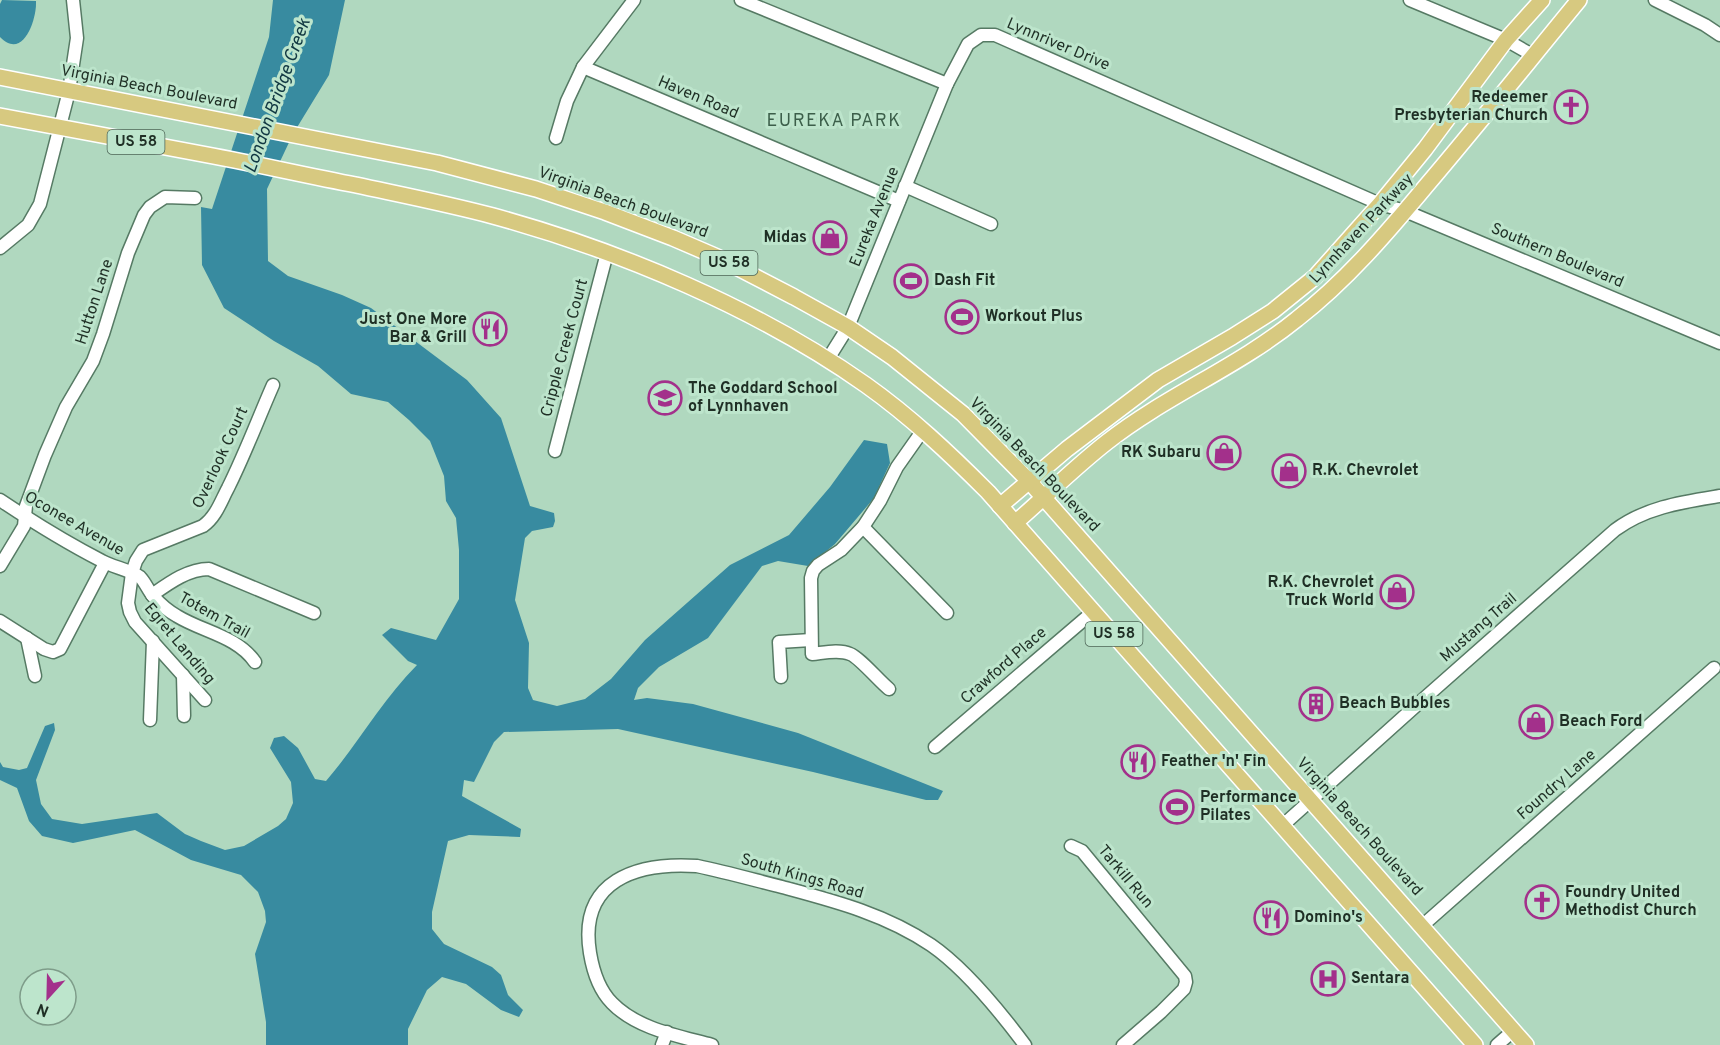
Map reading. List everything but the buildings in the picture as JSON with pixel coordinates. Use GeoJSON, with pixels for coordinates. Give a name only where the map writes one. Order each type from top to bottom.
{"type":"FeatureCollection","features":[{"type":"Feature","properties":{"kind":"main road","name":"Lynnhaven Parkway"},"geometry":{"type":"LineString","coordinates":[[1000,506],[1109,415],[1158,380],[1273,311],[1315,277],[1380,204],[1425,149],[1506,40],[1542,0]]}},
{"type":"Feature","properties":{"kind":"main road","name":"Lynnhaven Parkway"},"geometry":{"type":"LineString","coordinates":[[1015,523],[1107,442],[1168,401],[1265,344],[1336,286],[1405,211],[1579,0]]}},
{"type":"Feature","properties":{"kind":"main road","name":"Virginia Beach Boulevard"},"geometry":{"type":"LineString","coordinates":[[0,77],[447,165],[536,189],[597,209],[717,257],[848,327],[938,392],[991,441],[1029,481],[1526,1045]]}},
{"type":"Feature","properties":{"kind":"main road","name":"US 58"},"geometry":{"type":"LineString","coordinates":[[0,116],[418,197],[494,216],[607,253],[722,302],[828,359],[866,385],[923,430],[968,472],[1094,610],[1475,1045]]}},
{"type":"Feature","properties":{"kind":"street"},"geometry":{"type":"LineString","coordinates":[[0,248],[28,225],[40,204],[69,92],[77,39],[73,0]]}},
{"type":"Feature","properties":{"kind":"street"},"geometry":{"type":"LineString","coordinates":[[556,138],[567,101],[583,67],[634,0]]}},
{"type":"Feature","properties":{"kind":"street"},"geometry":{"type":"LineString","coordinates":[[741,0],[947,84]]}},
{"type":"Feature","properties":{"kind":"street"},"geometry":{"type":"LineString","coordinates":[[1410,0],[1506,40],[1534,56]]}},
{"type":"Feature","properties":{"kind":"street"},"geometry":{"type":"LineString","coordinates":[[1655,0],[1720,35]]}},
{"type":"Feature","properties":{"kind":"street","name":"Lynnriver Drive"},"geometry":{"type":"LineString","coordinates":[[947,84],[968,44],[981,35],[995,35],[1380,204]]}},
{"type":"Feature","properties":{"kind":"street","name":"Haven Road"},"geometry":{"type":"LineString","coordinates":[[583,67],[898,201]]}},
{"type":"Feature","properties":{"kind":"street","name":"Eureka Avenue"},"geometry":{"type":"LineString","coordinates":[[828,359],[848,327],[947,84]]}},
{"type":"Feature","properties":{"kind":"street"},"geometry":{"type":"LineString","coordinates":[[905,186],[991,224]]}},
{"type":"Feature","properties":{"kind":"street","name":"Hutton Lane"},"geometry":{"type":"LineString","coordinates":[[0,566],[24,526],[26,506],[66,407],[93,361],[104,334],[122,269],[144,215],[150,207],[165,197],[195,198]]}},
{"type":"Feature","properties":{"kind":"street","name":"Southern Boulevard"},"geometry":{"type":"LineString","coordinates":[[1380,204],[1405,211],[1720,343]]}},
{"type":"Feature","properties":{"kind":"street","name":"Cripple Creek Court"},"geometry":{"type":"LineString","coordinates":[[555,451],[607,253]]}},
{"type":"Feature","properties":{"kind":"street","name":"Overlook Court"},"geometry":{"type":"LineString","coordinates":[[153,546],[210,521],[236,473],[273,385]]}},
{"type":"Feature","properties":{"kind":"street"},"geometry":{"type":"LineString","coordinates":[[889,689],[850,654],[838,652],[812,654],[811,578],[818,565],[841,550],[863,527],[880,501],[897,467],[923,430]]}},
{"type":"Feature","properties":{"kind":"street","name":"Mustang Trail"},"geometry":{"type":"LineString","coordinates":[[1282,826],[1435,688],[1626,522],[1665,506],[1720,496]]}},
{"type":"Feature","properties":{"kind":"street","name":"Oconee Avenue"},"geometry":{"type":"LineString","coordinates":[[0,500],[105,563],[132,573],[142,550],[153,546]]}},
{"type":"Feature","properties":{"kind":"street"},"geometry":{"type":"LineString","coordinates":[[863,527],[947,613]]}},
{"type":"Feature","properties":{"kind":"street"},"geometry":{"type":"LineString","coordinates":[[0,621],[44,649],[53,652],[60,649],[105,563]]}},
{"type":"Feature","properties":{"kind":"street"},"geometry":{"type":"LineString","coordinates":[[152,595],[168,583],[186,574],[209,569],[314,613]]}},
{"type":"Feature","properties":{"kind":"street","name":"Totem Trail"},"geometry":{"type":"LineString","coordinates":[[132,573],[140,577],[152,595],[164,607],[177,616],[233,641],[243,648],[255,662]]}},
{"type":"Feature","properties":{"kind":"street","name":"Egret Landing"},"geometry":{"type":"LineString","coordinates":[[132,573],[128,603],[135,622],[205,700]]}},
{"type":"Feature","properties":{"kind":"street","name":"Crawford Place"},"geometry":{"type":"LineString","coordinates":[[935,747],[1094,610]]}},
{"type":"Feature","properties":{"kind":"street"},"geometry":{"type":"LineString","coordinates":[[27,638],[35,676]]}},
{"type":"Feature","properties":{"kind":"street"},"geometry":{"type":"LineString","coordinates":[[781,677],[779,642],[811,640]]}},
{"type":"Feature","properties":{"kind":"street"},"geometry":{"type":"LineString","coordinates":[[150,720],[153,641]]}},
{"type":"Feature","properties":{"kind":"street","name":"Foundry Lane"},"geometry":{"type":"LineString","coordinates":[[1422,926],[1714,668]]}},
{"type":"Feature","properties":{"kind":"street"},"geometry":{"type":"LineString","coordinates":[[183,675],[184,716]]}},
{"type":"Feature","properties":{"kind":"street","name":"Tarkill Run"},"geometry":{"type":"LineString","coordinates":[[1071,846],[1082,851],[1183,973],[1186,982],[1184,989],[1123,1045]]}},
{"type":"Feature","properties":{"kind":"street","name":"South Kings Road"},"geometry":{"type":"LineString","coordinates":[[712,1045],[637,1022],[623,1014],[605,996],[592,964],[589,944],[590,921],[600,897],[618,879],[632,872],[654,867],[697,866],[846,904],[883,918],[933,946],[951,961],[1025,1045]]}},
{"type":"Feature","properties":{"kind":"street"},"geometry":{"type":"LineString","coordinates":[[1497,1045],[1513,1031]]}},
{"type":"Feature","properties":{"kind":"street"},"geometry":{"type":"LineString","coordinates":[[662,1045],[667,1032]]}},
{"type":"Feature","properties":{"kind":"water"},"geometry":{"type":"Polygon","coordinates":[[[2,0],[36,1],[31,27],[22,41],[15,44],[8,43],[0,37],[2,0]]]}},
{"type":"Feature","properties":{"kind":"water","name":"London Bridge Creek"},"geometry":{"type":"Polygon","coordinates":[[[273,0],[345,0],[329,75],[293,134],[267,189],[268,261],[288,276],[371,308],[467,380],[501,418],[530,506],[554,513],[555,521],[553,527],[532,531],[525,538],[515,600],[529,643],[528,688],[533,700],[557,706],[585,699],[611,679],[645,640],[730,565],[789,535],[830,487],[864,440],[887,444],[890,463],[874,498],[835,544],[808,566],[778,561],[762,566],[708,638],[659,667],[638,688],[634,700],[647,698],[693,704],[798,733],[943,791],[938,800],[926,800],[813,772],[618,729],[504,732],[494,742],[474,782],[464,780],[462,796],[521,829],[520,837],[469,835],[448,841],[432,912],[432,929],[444,944],[492,967],[501,975],[508,995],[523,1010],[519,1017],[501,1010],[466,984],[442,977],[427,990],[408,1029],[408,1045],[266,1045],[266,1022],[255,954],[266,922],[265,911],[258,892],[241,875],[191,860],[135,830],[73,843],[42,836],[29,821],[17,788],[0,780],[0,762],[3,767],[19,770],[27,768],[45,726],[54,723],[55,730],[36,780],[41,804],[52,819],[82,824],[157,813],[185,834],[201,841],[225,850],[244,846],[286,819],[293,803],[291,782],[270,748],[274,738],[284,736],[298,748],[315,779],[326,781],[417,665],[408,661],[382,635],[391,628],[436,640],[459,599],[459,550],[456,518],[446,501],[444,476],[430,441],[388,402],[351,394],[318,366],[274,341],[224,308],[202,265],[201,207],[212,209],[269,37],[273,0]]]}},
{"type":"Feature","properties":{"kind":"place","name":"Redeemer Presbyterian Church"},"geometry":{"type":"Point","coordinates":[1571,107]}},
{"type":"Feature","properties":{"kind":"place","name":"Midas"},"geometry":{"type":"Point","coordinates":[830,238]}},
{"type":"Feature","properties":{"kind":"place","name":"Dash Fit"},"geometry":{"type":"Point","coordinates":[911,281]}},
{"type":"Feature","properties":{"kind":"place","name":"Workout Plus"},"geometry":{"type":"Point","coordinates":[962,317]}},
{"type":"Feature","properties":{"kind":"place","name":"Just One More Bar & Grill"},"geometry":{"type":"Point","coordinates":[490,329]}},
{"type":"Feature","properties":{"kind":"place","name":"The Goddard School of Lynnhaven"},"geometry":{"type":"Point","coordinates":[665,398]}},
{"type":"Feature","properties":{"kind":"place","name":"RK Subaru"},"geometry":{"type":"Point","coordinates":[1224,453]}},
{"type":"Feature","properties":{"kind":"place","name":"R.K. Chevrolet"},"geometry":{"type":"Point","coordinates":[1289,471]}},
{"type":"Feature","properties":{"kind":"place","name":"R.K. Chevrolet Truck World"},"geometry":{"type":"Point","coordinates":[1397,592]}},
{"type":"Feature","properties":{"kind":"place","name":"Beach Bubbles"},"geometry":{"type":"Point","coordinates":[1316,704]}},
{"type":"Feature","properties":{"kind":"place","name":"Beach Ford"},"geometry":{"type":"Point","coordinates":[1536,722]}},
{"type":"Feature","properties":{"kind":"place","name":"Feather 'n' Fin"},"geometry":{"type":"Point","coordinates":[1138,762]}},
{"type":"Feature","properties":{"kind":"place","name":"Performance Pilates"},"geometry":{"type":"Point","coordinates":[1177,807]}},
{"type":"Feature","properties":{"kind":"place","name":"Foundry United Methodist Church"},"geometry":{"type":"Point","coordinates":[1542,902]}},
{"type":"Feature","properties":{"kind":"place","name":"Domino's"},"geometry":{"type":"Point","coordinates":[1271,918]}},
{"type":"Feature","properties":{"kind":"place","name":"Sentara"},"geometry":{"type":"Point","coordinates":[1328,979]}},
{"type":"Feature","properties":{"kind":"district","name":"EUREKA PARK"},"geometry":{"type":"Point","coordinates":[834,121]}}]}
